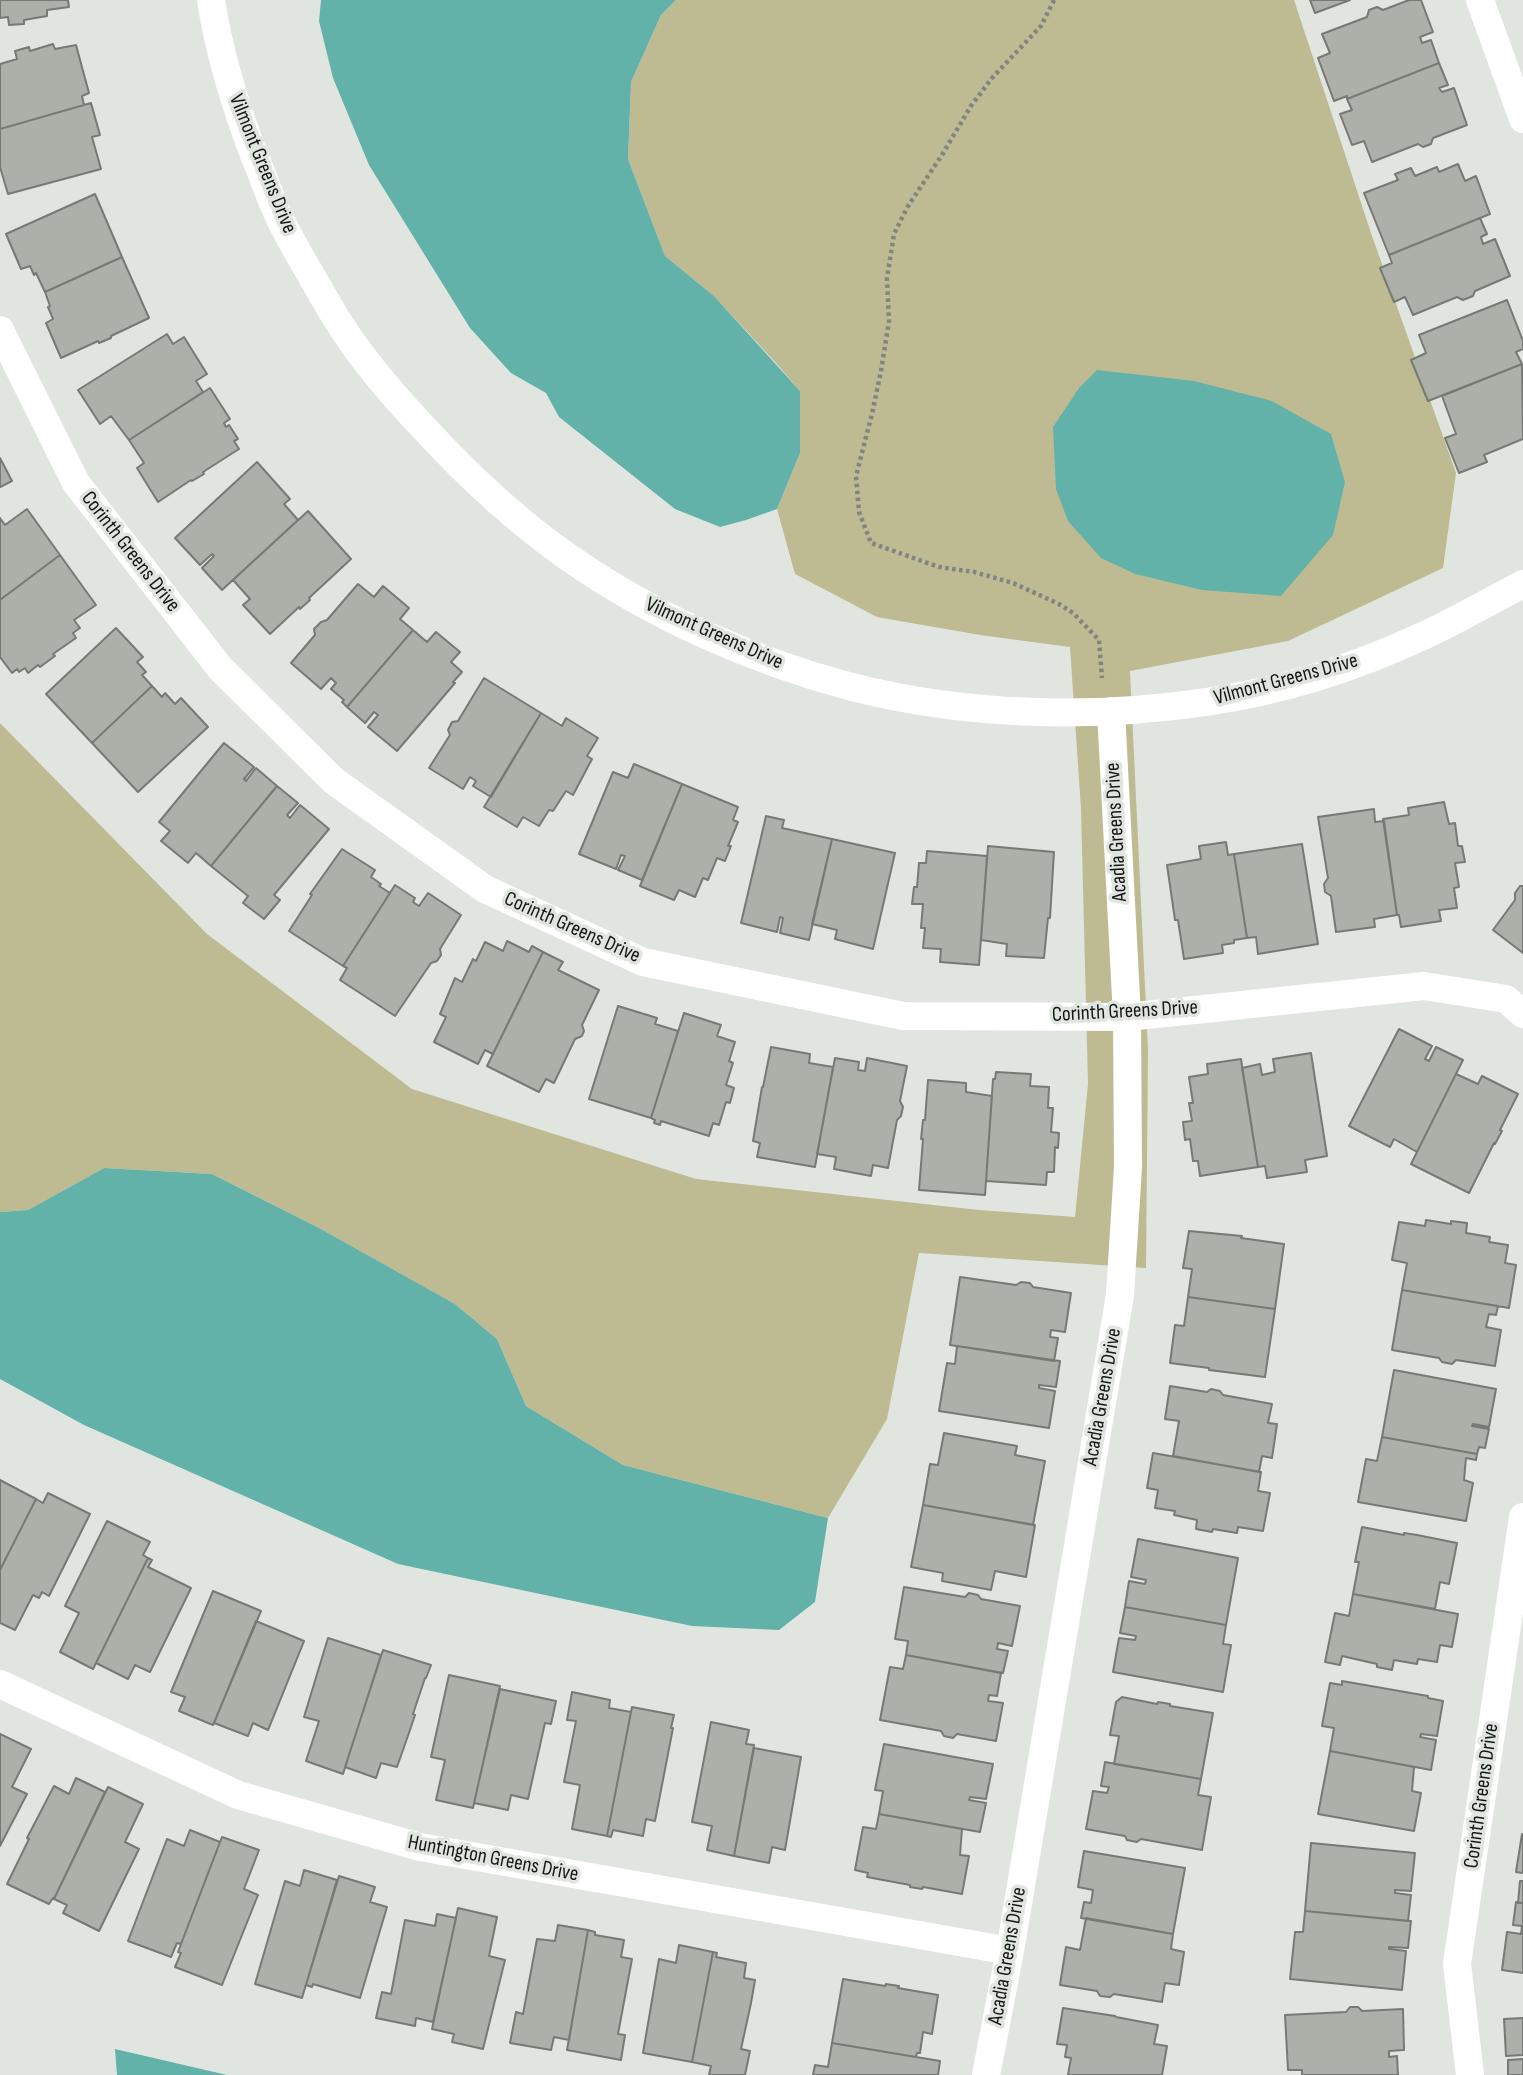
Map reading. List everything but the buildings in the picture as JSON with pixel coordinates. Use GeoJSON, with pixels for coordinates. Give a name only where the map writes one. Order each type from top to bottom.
{"type":"FeatureCollection","features":[{"type":"Feature","properties":{"kind":"street","name":"Vilmont Greens Drive"},"geometry":{"type":"LineString","coordinates":[[211,0],[227,75],[243,125],[277,212],[339,323],[367,363],[400,404],[453,460],[531,529],[571,559],[675,621],[736,648],[854,688],[922,701],[1046,712],[1107,699],[1209,702],[1269,690],[1317,676],[1424,636],[1523,584]]}},
{"type":"Feature","properties":{"kind":"street"},"geometry":{"type":"LineString","coordinates":[[1480,0],[1523,119]]}},
{"type":"Feature","properties":{"kind":"street","name":"Corinth Greens Drive"},"geometry":{"type":"LineString","coordinates":[[0,330],[76,483],[220,668],[334,782],[485,889],[643,962],[903,1016],[1127,1017],[1424,986],[1506,999],[1523,1014]]}},
{"type":"Feature","properties":{"kind":"street","name":"Acadia Greens Drive"},"geometry":{"type":"LineString","coordinates":[[986,2075],[1010,1951],[1120,1294],[1128,1167],[1127,1017],[1107,699]]}},
{"type":"Feature","properties":{"kind":"street","name":"Corinth Greens Drive"},"geometry":{"type":"LineString","coordinates":[[1470,2075],[1457,1964],[1523,1517]]}},
{"type":"Feature","properties":{"kind":"street","name":"Huntington Greens Drive"},"geometry":{"type":"LineString","coordinates":[[0,1684],[238,1794],[419,1847],[1010,1951]]}},
{"type":"Feature","properties":{"kind":"path"},"geometry":{"type":"LineString","coordinates":[[1054,0],[1041,26],[992,78],[971,106],[908,206],[894,234],[887,278],[888,321],[881,371],[856,476],[859,513],[871,543],[939,567],[974,572],[1013,583],[1073,613],[1098,640],[1107,699]]}},
{"type":"Feature","properties":{"kind":"shaded area"},"geometry":{"type":"Polygon","coordinates":[[[676,0],[1294,0],[1372,236],[1456,473],[1443,568],[1288,641],[1130,671],[1148,1050],[1146,1268],[919,1253],[887,1419],[828,1518],[623,1465],[526,1406],[497,1339],[455,1304],[321,1229],[212,1174],[104,1168],[28,1210],[0,1212],[0,723],[207,934],[412,1089],[696,1179],[979,1210],[1075,1217],[1088,1084],[1081,809],[1070,647],[877,617],[795,574],[777,509],[800,453],[800,391],[714,296],[665,256],[628,159],[631,82],[661,15],[676,0]]]}},
{"type":"Feature","properties":{"kind":"water"},"geometry":{"type":"Polygon","coordinates":[[[321,0],[676,0],[661,15],[631,82],[628,159],[665,256],[714,296],[800,391],[800,453],[777,509],[720,527],[675,509],[559,417],[546,393],[511,373],[470,328],[369,165],[333,78],[319,21],[321,0]]]}},
{"type":"Feature","properties":{"kind":"water"},"geometry":{"type":"Polygon","coordinates":[[[1097,370],[1194,381],[1272,401],[1331,434],[1345,482],[1333,535],[1281,596],[1202,590],[1135,574],[1101,558],[1068,521],[1056,489],[1053,427],[1079,388],[1097,370]]]}},
{"type":"Feature","properties":{"kind":"water"},"geometry":{"type":"Polygon","coordinates":[[[104,1168],[212,1174],[321,1229],[455,1304],[497,1339],[526,1406],[623,1465],[828,1518],[815,1602],[779,1630],[692,1626],[398,1564],[84,1425],[0,1379],[0,1212],[28,1210],[104,1168]]]}},
{"type":"Feature","properties":{"kind":"water"},"geometry":{"type":"Polygon","coordinates":[[[115,2049],[227,2075],[117,2075],[115,2049]]]}}]}
